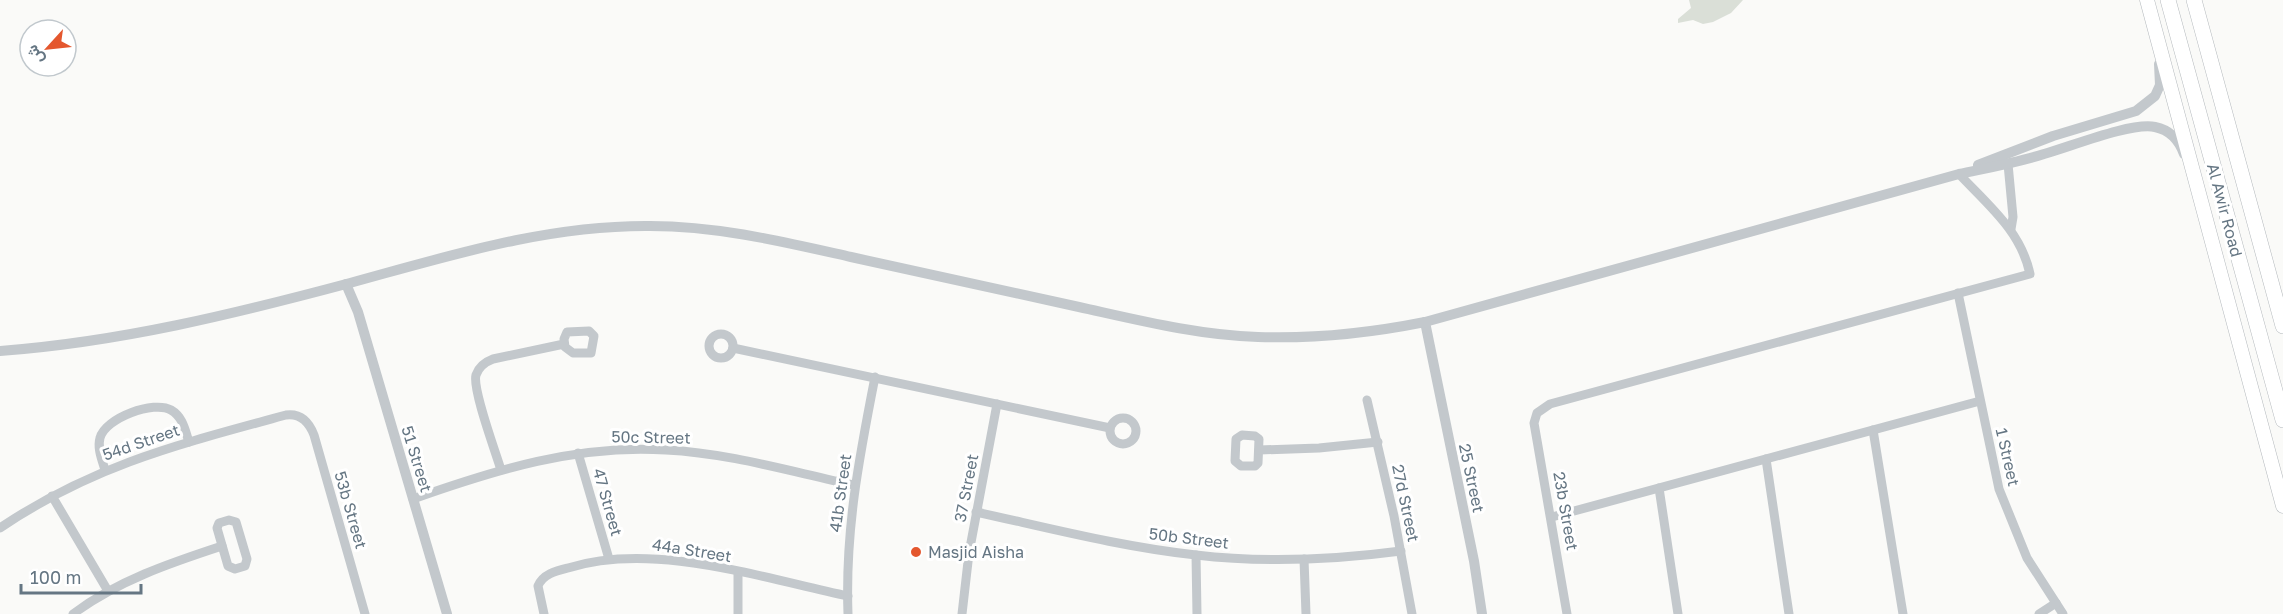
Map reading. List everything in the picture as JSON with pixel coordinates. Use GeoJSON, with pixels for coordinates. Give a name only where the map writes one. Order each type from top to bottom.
{"type":"FeatureCollection","features":[{"type":"Feature","properties":{"kind":"highway","name":"Al Awir Road"},"geometry":{"type":"LineString","coordinates":[[2168,0],[2283,420]]}},
{"type":"Feature","properties":{"kind":"highway","name":"Al Awir Road"},"geometry":{"type":"LineString","coordinates":[[2193,0],[2282,319]]}},
{"type":"Feature","properties":{"kind":"main road"},"geometry":{"type":"LineString","coordinates":[[2147,0],[2283,506]]}},
{"type":"Feature","properties":{"kind":"street"},"geometry":{"type":"LineString","coordinates":[[1959,174],[2029,144],[2124,115],[2146,104],[2155,96],[2161,72],[2153,20]]}},
{"type":"Feature","properties":{"kind":"street"},"geometry":{"type":"LineString","coordinates":[[0,351],[79,344],[156,332],[523,237],[575,229],[654,226],[758,236],[1167,326],[1217,334],[1257,337],[1328,336],[1422,322],[1959,174],[2008,164],[2129,129],[2154,126],[2172,134],[2179,142],[2198,187]]}},
{"type":"Feature","properties":{"kind":"street"},"geometry":{"type":"LineString","coordinates":[[2008,164],[2013,217],[2011,229]]}},
{"type":"Feature","properties":{"kind":"street"},"geometry":{"type":"LineString","coordinates":[[1958,294],[2030,274],[2026,257],[2011,229],[1959,174]]}},
{"type":"Feature","properties":{"kind":"street","name":"51 Street"},"geometry":{"type":"LineString","coordinates":[[349,283],[447,614]]}},
{"type":"Feature","properties":{"kind":"street","name":"1 Street"},"geometry":{"type":"LineString","coordinates":[[1958,294],[1994,469],[2005,508],[2027,558],[2063,614]]}},
{"type":"Feature","properties":{"kind":"street","name":"23b Street"},"geometry":{"type":"LineString","coordinates":[[1567,614],[1534,423],[1537,413],[1550,404],[1958,294]]}},
{"type":"Feature","properties":{"kind":"street","name":"25 Street"},"geometry":{"type":"LineString","coordinates":[[1422,322],[1463,507],[1482,614]]}},
{"type":"Feature","properties":{"kind":"street"},"geometry":{"type":"LineString","coordinates":[[501,470],[476,388],[476,374],[486,362],[493,359],[564,344]]}},
{"type":"Feature","properties":{"kind":"street"},"geometry":{"type":"LineString","coordinates":[[733,348],[1110,428]]}},
{"type":"Feature","properties":{"kind":"street","name":"41b Street"},"geometry":{"type":"LineString","coordinates":[[848,614],[848,545],[854,485],[875,377]]}},
{"type":"Feature","properties":{"kind":"street","name":"27d Street"},"geometry":{"type":"LineString","coordinates":[[1367,400],[1401,551],[1412,614]]}},
{"type":"Feature","properties":{"kind":"street"},"geometry":{"type":"LineString","coordinates":[[1552,517],[1980,401]]}},
{"type":"Feature","properties":{"kind":"street","name":"37 Street"},"geometry":{"type":"LineString","coordinates":[[962,614],[965,574],[997,404]]}},
{"type":"Feature","properties":{"kind":"street"},"geometry":{"type":"LineString","coordinates":[[105,470],[98,445],[104,428],[118,419],[154,406],[172,410],[183,423],[189,442]]}},
{"type":"Feature","properties":{"kind":"street","name":"54d Street"},"geometry":{"type":"LineString","coordinates":[[0,528],[52,496],[105,470],[189,442],[286,415],[302,417]]}},
{"type":"Feature","properties":{"kind":"street","name":"53b Street"},"geometry":{"type":"LineString","coordinates":[[302,417],[314,435],[365,614]]}},
{"type":"Feature","properties":{"kind":"street"},"geometry":{"type":"LineString","coordinates":[[1873,430],[1903,614]]}},
{"type":"Feature","properties":{"kind":"street"},"geometry":{"type":"LineString","coordinates":[[1259,450],[1319,448],[1378,442]]}},
{"type":"Feature","properties":{"kind":"street","name":"50c Street"},"geometry":{"type":"LineString","coordinates":[[412,496],[501,470],[579,453],[622,449],[689,452],[854,485]]}},
{"type":"Feature","properties":{"kind":"street","name":"47 Street"},"geometry":{"type":"LineString","coordinates":[[579,453],[609,559]]}},
{"type":"Feature","properties":{"kind":"street"},"geometry":{"type":"LineString","coordinates":[[1766,459],[1789,614]]}},
{"type":"Feature","properties":{"kind":"street"},"geometry":{"type":"LineString","coordinates":[[1659,488],[1678,614]]}},
{"type":"Feature","properties":{"kind":"street"},"geometry":{"type":"LineString","coordinates":[[52,496],[108,591]]}},
{"type":"Feature","properties":{"kind":"street","name":"50b Street"},"geometry":{"type":"LineString","coordinates":[[976,512],[1104,540],[1196,555],[1304,559],[1401,551]]}},
{"type":"Feature","properties":{"kind":"street"},"geometry":{"type":"LineString","coordinates":[[231,520],[237,525],[247,564],[235,569],[230,568],[222,546],[217,525],[231,520]]}},
{"type":"Feature","properties":{"kind":"street"},"geometry":{"type":"LineString","coordinates":[[73,614],[108,591],[164,566],[222,546]]}},
{"type":"Feature","properties":{"kind":"street"},"geometry":{"type":"LineString","coordinates":[[1196,555],[1197,614]]}},
{"type":"Feature","properties":{"kind":"street","name":"44a Street"},"geometry":{"type":"LineString","coordinates":[[544,614],[538,586],[542,578],[609,559],[663,558],[848,596]]}},
{"type":"Feature","properties":{"kind":"street"},"geometry":{"type":"LineString","coordinates":[[1304,559],[1306,614]]}},
{"type":"Feature","properties":{"kind":"street"},"geometry":{"type":"LineString","coordinates":[[738,573],[738,614]]}},
{"type":"Feature","properties":{"kind":"street"},"geometry":{"type":"LineString","coordinates":[[2039,614],[2056,603]]}},
{"type":"Feature","properties":{"kind":"shaded area"},"geometry":{"type":"Polygon","coordinates":[[[1689,0],[1743,0],[1731,13],[1713,22],[1703,24],[1693,20],[1678,23],[1678,19],[1691,8],[1689,0]]]}},
{"type":"Feature","properties":{"kind":"place","name":"Masjid Aisha"},"geometry":{"type":"Point","coordinates":[916,552]}}]}
